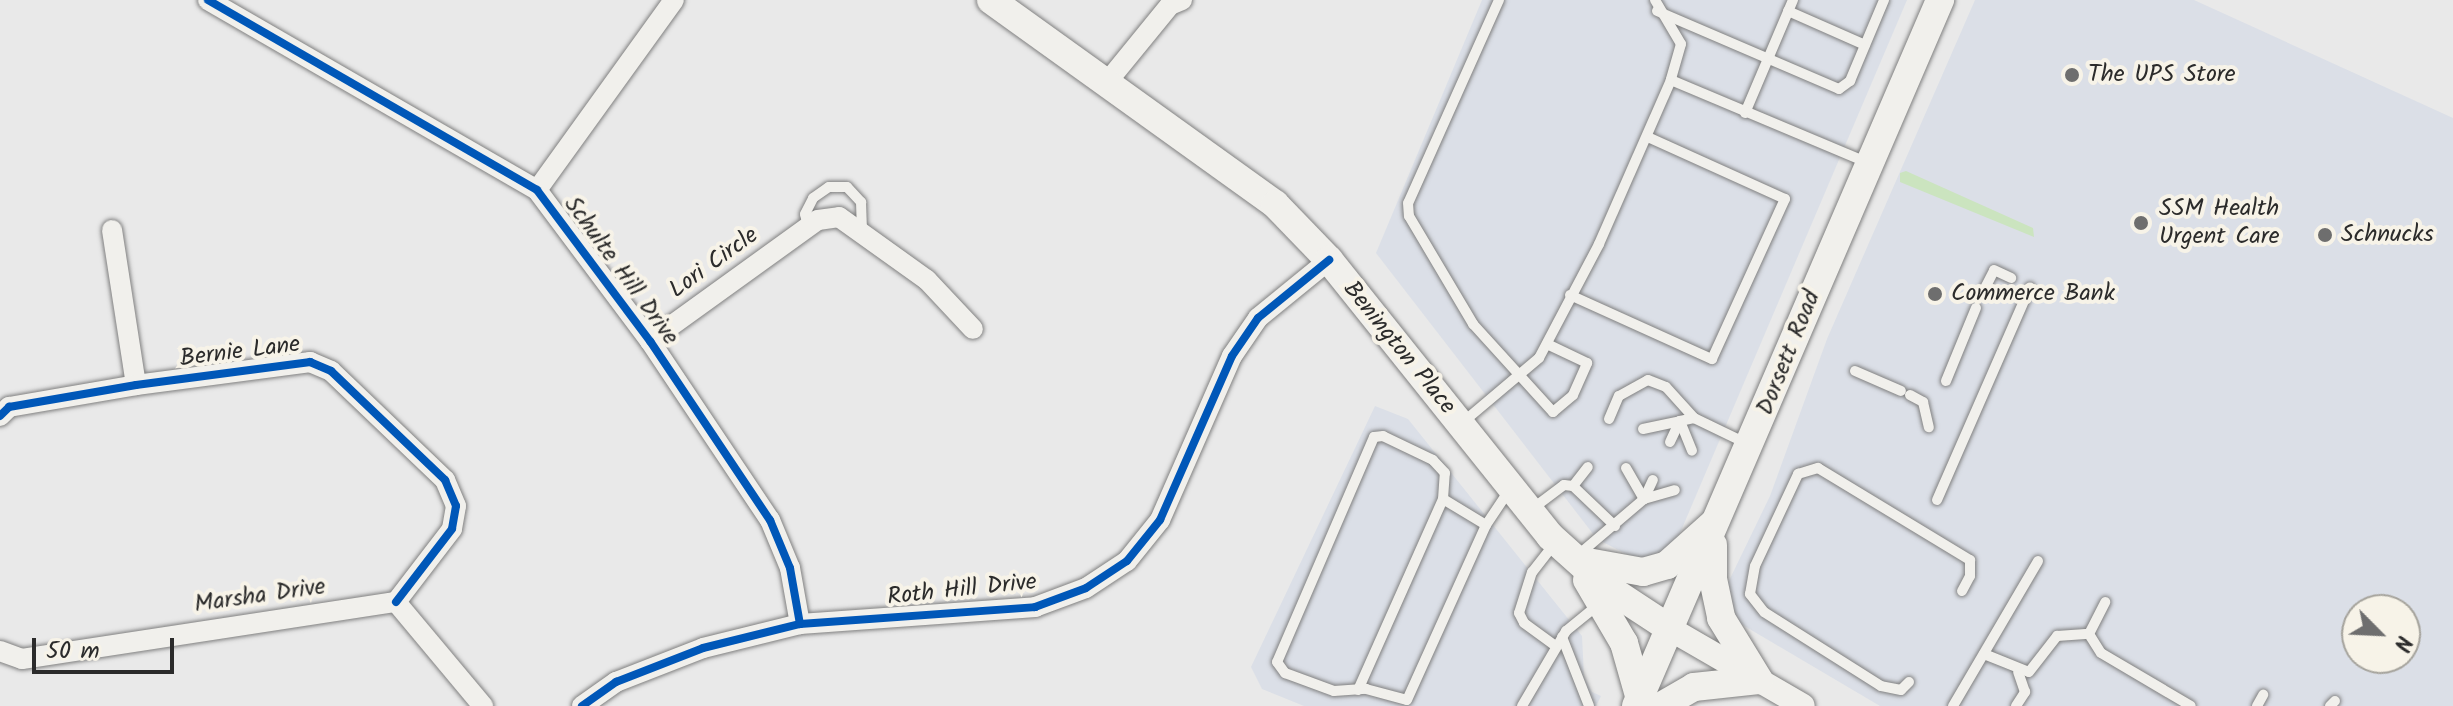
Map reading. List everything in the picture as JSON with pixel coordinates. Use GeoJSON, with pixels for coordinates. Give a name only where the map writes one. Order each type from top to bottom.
{"type":"FeatureCollection","features":[{"type":"Feature","properties":{"kind":"main road","name":"Benington Place"},"geometry":{"type":"LineString","coordinates":[[991,0],[1108,81],[1275,204],[1329,260],[1565,550],[1672,630]]}},
{"type":"Feature","properties":{"kind":"main road","name":"Dorsett Road"},"geometry":{"type":"LineString","coordinates":[[1646,704],[1672,630],[1868,163],[1940,0]]}},
{"type":"Feature","properties":{"kind":"main road"},"geometry":{"type":"LineString","coordinates":[[1565,550],[1643,572],[1667,565],[1718,524]]}},
{"type":"Feature","properties":{"kind":"main road"},"geometry":{"type":"LineString","coordinates":[[1565,550],[1601,602],[1630,660],[1646,704],[1694,687],[1759,680],[1721,618],[1713,579],[1718,524]]}},
{"type":"Feature","properties":{"kind":"street","name":"Schulte Hill Drive"},"geometry":{"type":"LineString","coordinates":[[208,0],[537,190],[650,341],[770,520],[790,568],[800,624]]}},
{"type":"Feature","properties":{"kind":"street"},"geometry":{"type":"LineString","coordinates":[[537,190],[674,0]]}},
{"type":"Feature","properties":{"kind":"street"},"geometry":{"type":"LineString","coordinates":[[1108,81],[1170,5],[1182,0]]}},
{"type":"Feature","properties":{"kind":"street","name":"Lori Circle"},"geometry":{"type":"LineString","coordinates":[[650,341],[818,220],[839,217],[862,230],[927,280],[973,329]]}},
{"type":"Feature","properties":{"kind":"street"},"geometry":{"type":"LineString","coordinates":[[112,230],[136,385]]}},
{"type":"Feature","properties":{"kind":"street","name":"Roth Hill Drive"},"geometry":{"type":"LineString","coordinates":[[582,706],[616,682],[703,648],[800,624],[1035,607],[1086,588],[1127,561],[1160,520],[1241,343],[1258,318],[1329,260]]}},
{"type":"Feature","properties":{"kind":"street","name":"Bernie Lane"},"geometry":{"type":"LineString","coordinates":[[0,416],[9,407],[136,385],[310,362],[331,371],[445,480],[456,506],[452,529],[396,602]]}},
{"type":"Feature","properties":{"kind":"street"},"geometry":{"type":"LineString","coordinates":[[396,602],[483,706]]}},
{"type":"Feature","properties":{"kind":"street","name":"Marsha Drive"},"geometry":{"type":"LineString","coordinates":[[0,651],[22,659],[396,602]]}},
{"type":"Feature","properties":{"kind":"street"},"geometry":{"type":"LineString","coordinates":[[1672,630],[1803,706]]}},
{"type":"Feature","properties":{"kind":"lane"},"geometry":{"type":"LineString","coordinates":[[1499,0],[1408,203],[1424,246],[1473,324],[1553,412],[1573,395],[1587,363],[1547,344]]}},
{"type":"Feature","properties":{"kind":"lane"},"geometry":{"type":"LineString","coordinates":[[1656,6],[1830,87],[1844,87],[1850,81],[1884,0]]}},
{"type":"Feature","properties":{"kind":"lane"},"geometry":{"type":"LineString","coordinates":[[1745,113],[1791,5],[1865,45]]}},
{"type":"Feature","properties":{"kind":"lane"},"geometry":{"type":"LineString","coordinates":[[1461,425],[1521,378],[1547,344],[1648,137],[1671,80],[1681,44],[1656,6]]}},
{"type":"Feature","properties":{"kind":"lane"},"geometry":{"type":"LineString","coordinates":[[1671,80],[1868,163]]}},
{"type":"Feature","properties":{"kind":"lane"},"geometry":{"type":"LineString","coordinates":[[1570,295],[1712,359],[1785,199],[1648,137]]}},
{"type":"Feature","properties":{"kind":"lane"},"geometry":{"type":"LineString","coordinates":[[808,227],[805,214],[813,198],[829,187],[847,187],[861,202],[862,230]]}},
{"type":"Feature","properties":{"kind":"lane"},"geometry":{"type":"LineString","coordinates":[[1984,290],[1994,270],[2011,278]]}},
{"type":"Feature","properties":{"kind":"lane"},"geometry":{"type":"LineString","coordinates":[[1937,500],[2030,287]]}},
{"type":"Feature","properties":{"kind":"lane"},"geometry":{"type":"LineString","coordinates":[[1946,381],[1976,308]]}},
{"type":"Feature","properties":{"kind":"lane"},"geometry":{"type":"LineString","coordinates":[[1855,371],[1923,402],[1929,427]]}},
{"type":"Feature","properties":{"kind":"lane"},"geometry":{"type":"LineString","coordinates":[[1609,419],[1619,396],[1648,380],[1666,387],[1694,418],[1752,445]]}},
{"type":"Feature","properties":{"kind":"lane"},"geometry":{"type":"LineString","coordinates":[[1643,429],[1694,418]]}},
{"type":"Feature","properties":{"kind":"lane"},"geometry":{"type":"LineString","coordinates":[[1670,442],[1680,421]]}},
{"type":"Feature","properties":{"kind":"lane"},"geometry":{"type":"LineString","coordinates":[[1680,421],[1692,451]]}},
{"type":"Feature","properties":{"kind":"lane"},"geometry":{"type":"LineString","coordinates":[[1358,690],[1443,499],[1445,473],[1433,460],[1383,436],[1374,437],[1277,651],[1277,662],[1285,673],[1334,691],[1358,690],[1412,703],[1486,525],[1511,487]]}},
{"type":"Feature","properties":{"kind":"lane"},"geometry":{"type":"LineString","coordinates":[[1573,486],[1588,467]]}},
{"type":"Feature","properties":{"kind":"lane"},"geometry":{"type":"LineString","coordinates":[[1626,468],[1644,499]]}},
{"type":"Feature","properties":{"kind":"lane"},"geometry":{"type":"LineString","coordinates":[[1909,682],[1901,690],[1881,686],[1764,612],[1750,594],[1755,566],[1798,474],[1818,468],[1970,560],[1972,567],[1962,591]]}},
{"type":"Feature","properties":{"kind":"lane"},"geometry":{"type":"LineString","coordinates":[[1586,704],[1559,642],[1524,623],[1519,613],[1532,572],[1565,550],[1615,526],[1644,499],[1653,480]]}},
{"type":"Feature","properties":{"kind":"lane"},"geometry":{"type":"LineString","coordinates":[[1530,510],[1564,485],[1573,486],[1615,526]]}},
{"type":"Feature","properties":{"kind":"lane"},"geometry":{"type":"LineString","coordinates":[[1644,499],[1675,490]]}},
{"type":"Feature","properties":{"kind":"lane"},"geometry":{"type":"LineString","coordinates":[[1443,499],[1486,525]]}},
{"type":"Feature","properties":{"kind":"lane"},"geometry":{"type":"LineString","coordinates":[[1953,706],[2038,561]]}},
{"type":"Feature","properties":{"kind":"lane"},"geometry":{"type":"LineString","coordinates":[[1522,706],[1559,642],[1601,602]]}},
{"type":"Feature","properties":{"kind":"lane"},"geometry":{"type":"LineString","coordinates":[[2089,634],[2105,602]]}},
{"type":"Feature","properties":{"kind":"lane"},"geometry":{"type":"LineString","coordinates":[[2018,672],[2039,665],[2057,636],[2089,634]]}},
{"type":"Feature","properties":{"kind":"lane"},"geometry":{"type":"LineString","coordinates":[[2089,634],[2101,653],[2191,706]]}},
{"type":"Feature","properties":{"kind":"lane"},"geometry":{"type":"LineString","coordinates":[[1984,654],[2018,672],[2025,692],[2016,706]]}},
{"type":"Feature","properties":{"kind":"lane"},"geometry":{"type":"LineString","coordinates":[[2257,706],[2263,695]]}},
{"type":"Feature","properties":{"kind":"shaded area"},"geometry":{"type":"Polygon","coordinates":[[[1482,0],[1907,0],[1663,573],[1597,539],[1376,253],[1482,0]]]}},
{"type":"Feature","properties":{"kind":"shaded area"},"geometry":{"type":"Polygon","coordinates":[[[1975,0],[2194,0],[2453,118],[2453,706],[1880,706],[1736,621],[1726,587],[1770,496],[1827,339],[1975,0]]]}},
{"type":"Feature","properties":{"kind":"shaded area"},"geometry":{"type":"Polygon","coordinates":[[[1375,406],[1408,419],[1582,636],[1584,676],[1592,692],[1601,696],[1596,706],[1304,706],[1262,689],[1251,667],[1375,406]]]}},
{"type":"Feature","properties":{"kind":"green space"},"geometry":{"type":"Polygon","coordinates":[[[1906,171],[2033,228],[2034,237],[1900,182],[1900,173],[1906,171]]]}},
{"type":"Feature","properties":{"kind":"cycle path"},"geometry":{"type":"LineString","coordinates":[[208,0],[537,190],[650,341],[770,520],[790,568],[800,624]]}},
{"type":"Feature","properties":{"kind":"cycle path"},"geometry":{"type":"LineString","coordinates":[[582,706],[616,682],[703,648],[800,624],[1035,607],[1086,588],[1127,561],[1160,520],[1232,356],[1258,318],[1329,260]]}},
{"type":"Feature","properties":{"kind":"cycle path"},"geometry":{"type":"LineString","coordinates":[[0,416],[9,407],[136,385],[310,362],[331,371],[445,480],[456,506],[452,529],[396,602]]}},
{"type":"Feature","properties":{"kind":"place","name":"The UPS Store"},"geometry":{"type":"Point","coordinates":[2072,75]}},
{"type":"Feature","properties":{"kind":"place","name":"SSM Health Urgent Care"},"geometry":{"type":"Point","coordinates":[2141,223]}},
{"type":"Feature","properties":{"kind":"place","name":"Schnucks"},"geometry":{"type":"Point","coordinates":[2325,235]}},
{"type":"Feature","properties":{"kind":"place","name":"Commerce Bank"},"geometry":{"type":"Point","coordinates":[1935,294]}}]}
